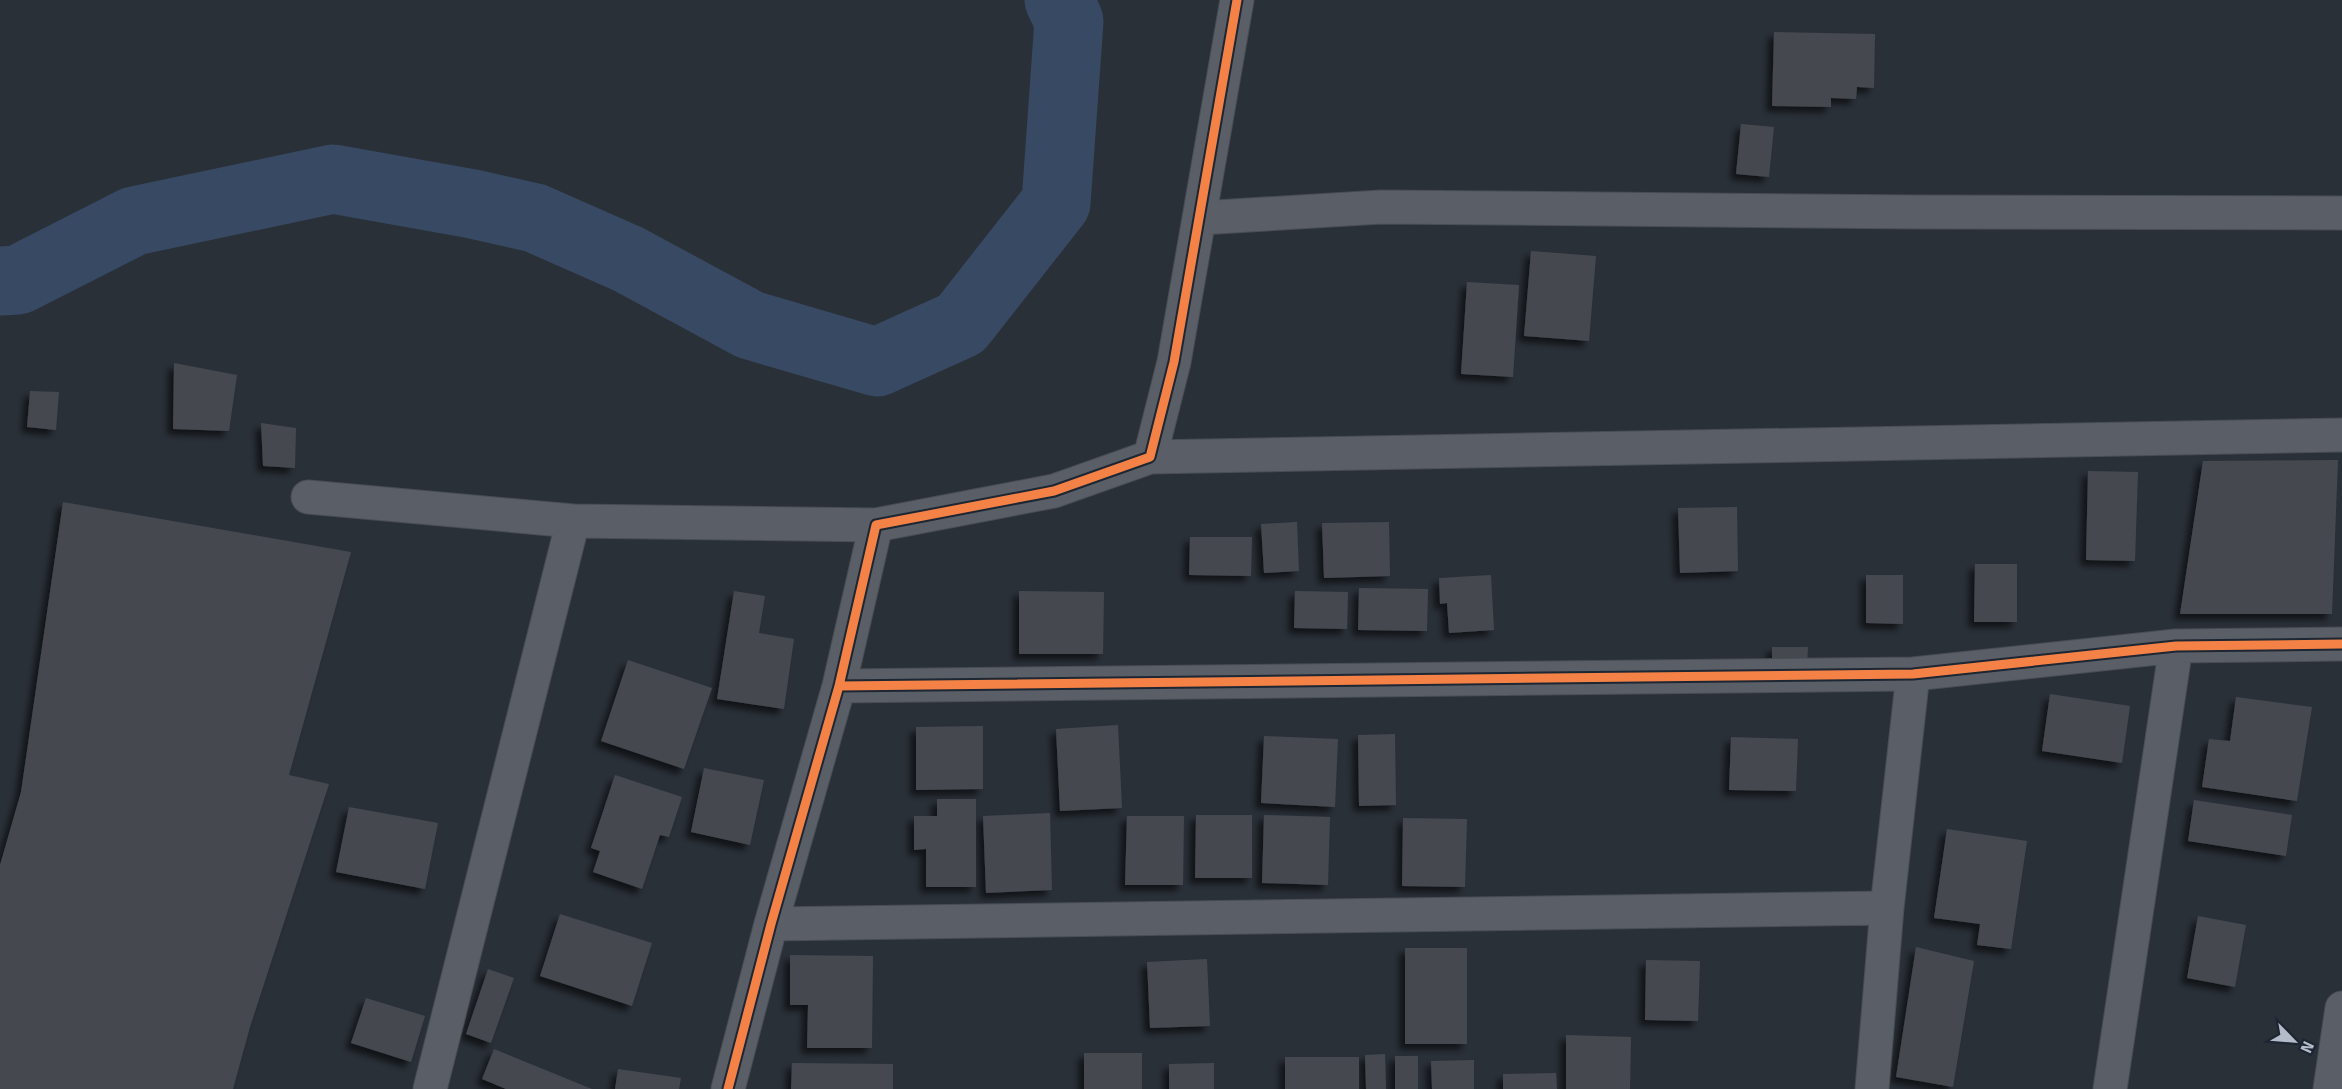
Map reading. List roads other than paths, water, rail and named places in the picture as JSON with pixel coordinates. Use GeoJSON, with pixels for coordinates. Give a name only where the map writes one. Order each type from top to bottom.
{"type":"FeatureCollection","features":[{"type":"Feature","properties":{"kind":"street"},"geometry":{"type":"LineString","coordinates":[[1150,457],[1174,362],[1237,0]]}},
{"type":"Feature","properties":{"kind":"street"},"geometry":{"type":"LineString","coordinates":[[1200,218],[1381,207],[2342,213]]}},
{"type":"Feature","properties":{"kind":"street"},"geometry":{"type":"LineString","coordinates":[[308,497],[573,521],[876,525],[1054,491],[1150,457],[2342,435]]}},
{"type":"Feature","properties":{"kind":"street"},"geometry":{"type":"LineString","coordinates":[[430,1089],[573,521]]}},
{"type":"Feature","properties":{"kind":"street"},"geometry":{"type":"LineString","coordinates":[[729,1089],[771,924],[839,686],[876,525]]}},
{"type":"Feature","properties":{"kind":"street"},"geometry":{"type":"LineString","coordinates":[[839,686],[1913,674],[2176,646],[2342,644]]}},
{"type":"Feature","properties":{"kind":"street"},"geometry":{"type":"LineString","coordinates":[[2110,1089],[2176,646]]}},
{"type":"Feature","properties":{"kind":"street"},"geometry":{"type":"LineString","coordinates":[[1872,1089],[1887,908],[1913,674]]}},
{"type":"Feature","properties":{"kind":"street"},"geometry":{"type":"LineString","coordinates":[[771,924],[1887,908]]}},
{"type":"Feature","properties":{"kind":"street"},"geometry":{"type":"LineString","coordinates":[[2330,1089],[2342,1008]]}},
{"type":"Feature","properties":{"kind":"waterway"},"geometry":{"type":"LineString","coordinates":[[0,281],[18,280],[134,221],[333,179],[473,204],[535,218],[628,259],[750,325],[877,362],[961,324],[1056,203],[1069,21],[1059,0]]}}]}
